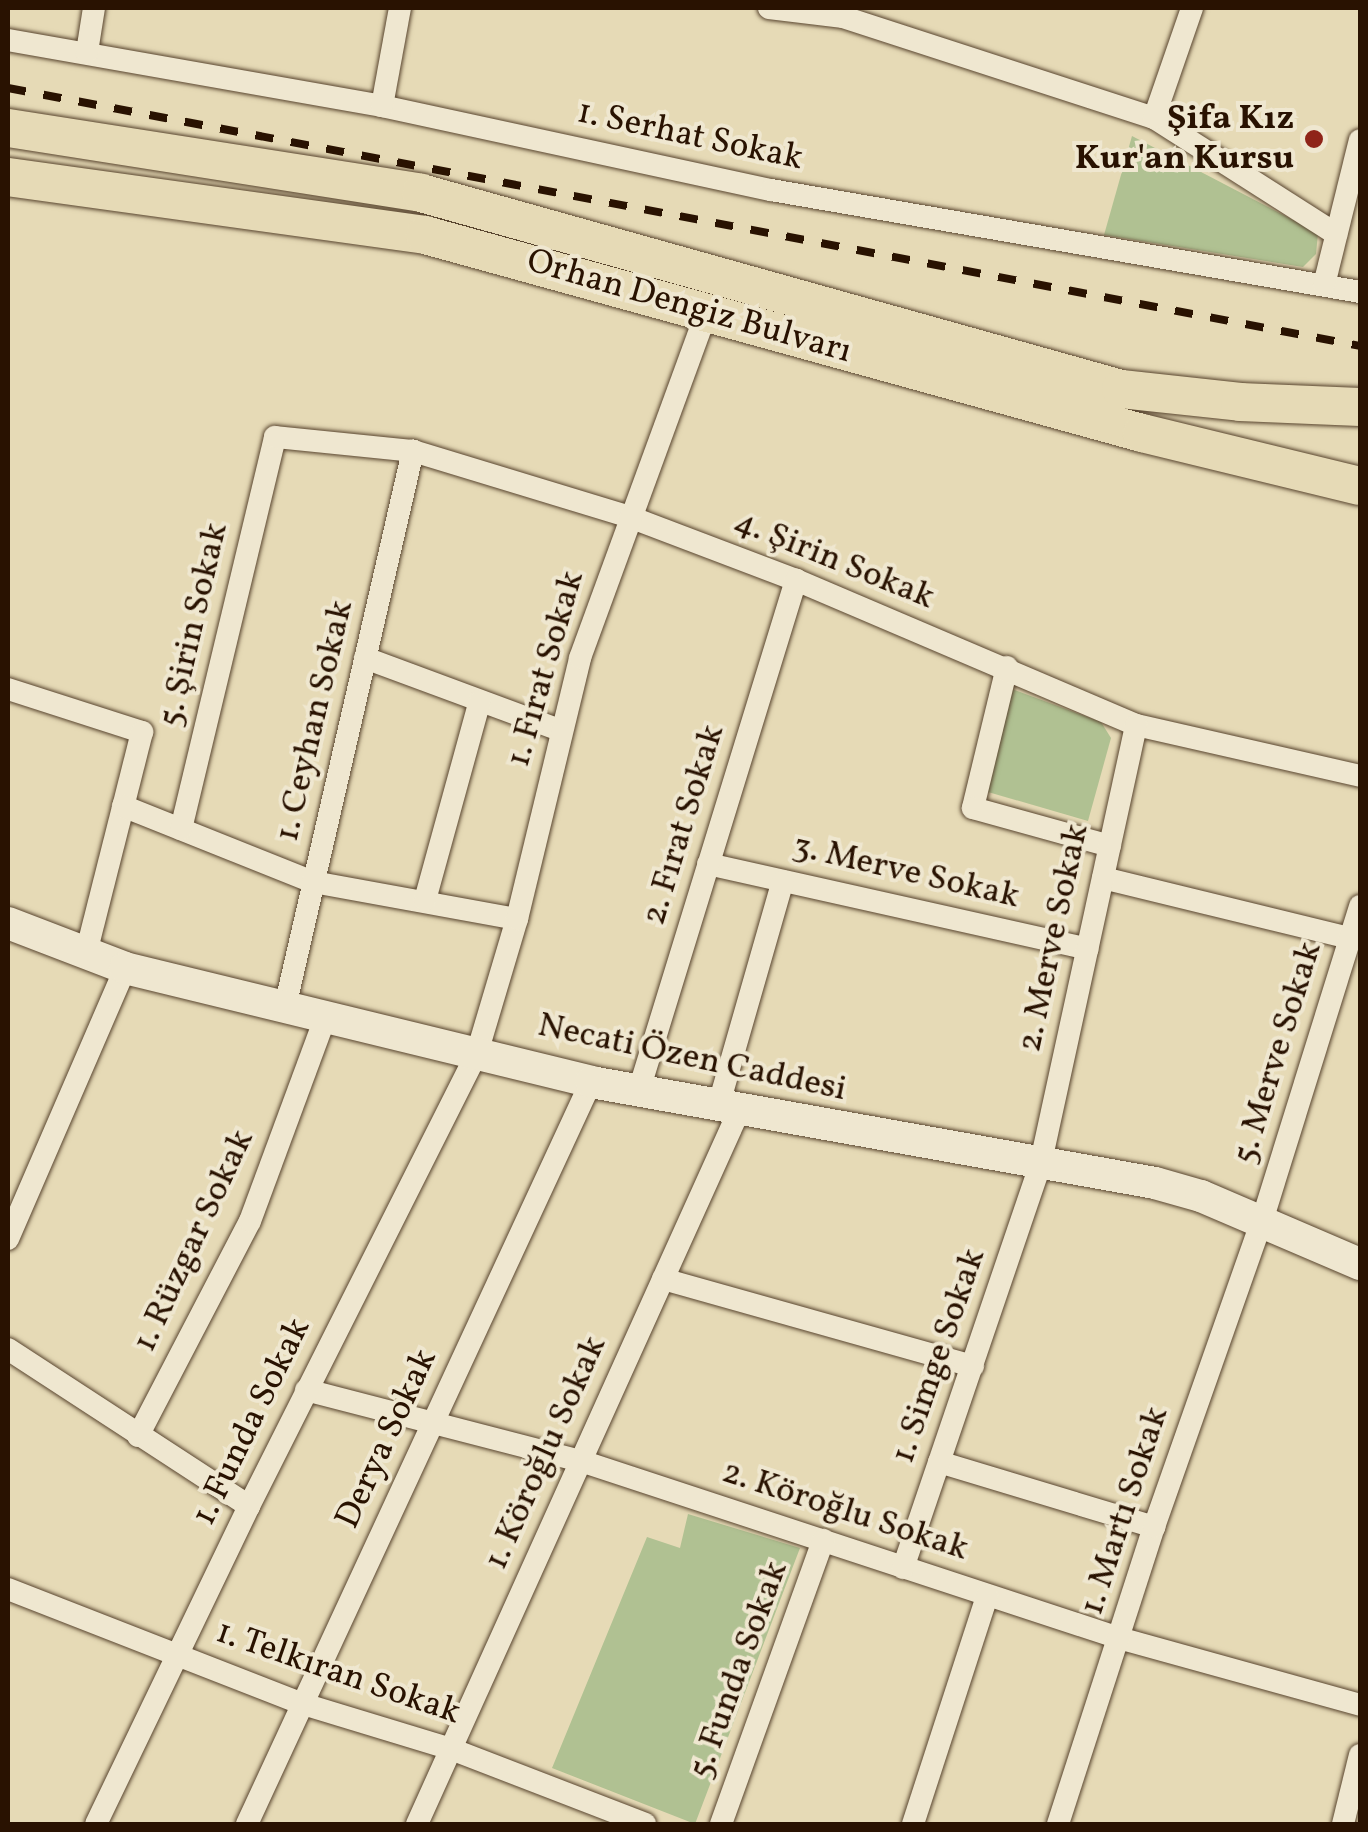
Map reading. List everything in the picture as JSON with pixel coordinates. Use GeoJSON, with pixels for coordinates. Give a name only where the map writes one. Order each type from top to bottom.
{"type":"FeatureCollection","features":[{"type":"Feature","properties":{"kind":"main road","name":"Orhan Dengiz Bulvarı"},"geometry":{"type":"LineString","coordinates":[[8,128],[421,193],[1121,389],[1240,402],[1360,407]]}},
{"type":"Feature","properties":{"kind":"main road","name":"Orhan Dengiz Bulvarı"},"geometry":{"type":"LineString","coordinates":[[8,177],[424,235],[1142,434],[1360,486]]}},
{"type":"Feature","properties":{"kind":"street"},"geometry":{"type":"LineString","coordinates":[[87,52],[94,8]]}},
{"type":"Feature","properties":{"kind":"street"},"geometry":{"type":"LineString","coordinates":[[382,106],[400,8]]}},
{"type":"Feature","properties":{"kind":"street"},"geometry":{"type":"LineString","coordinates":[[769,8],[846,12],[1154,118],[1336,234]]}},
{"type":"Feature","properties":{"kind":"street"},"geometry":{"type":"LineString","coordinates":[[1154,118],[1192,8]]}},
{"type":"Feature","properties":{"kind":"street","name":"1. Serhat Sokak"},"geometry":{"type":"LineString","coordinates":[[8,40],[382,106],[771,190],[1360,292]]}},
{"type":"Feature","properties":{"kind":"street"},"geometry":{"type":"LineString","coordinates":[[1324,285],[1360,140]]}},
{"type":"Feature","properties":{"kind":"street","name":"1. Fırat Sokak"},"geometry":{"type":"LineString","coordinates":[[477,1053],[517,919],[580,658],[706,313]]}},
{"type":"Feature","properties":{"kind":"street","name":"4. Şirin Sokak"},"geometry":{"type":"LineString","coordinates":[[274,438],[413,451],[630,517],[796,580],[1136,725],[1360,776]]}},
{"type":"Feature","properties":{"kind":"street","name":"5. Şirin Sokak"},"geometry":{"type":"LineString","coordinates":[[181,829],[274,438]]}},
{"type":"Feature","properties":{"kind":"street","name":"1. Ceyhan Sokak"},"geometry":{"type":"LineString","coordinates":[[284,1006],[413,451]]}},
{"type":"Feature","properties":{"kind":"street","name":"2. Fırat Sokak"},"geometry":{"type":"LineString","coordinates":[[639,1090],[796,580]]}},
{"type":"Feature","properties":{"kind":"street"},"geometry":{"type":"LineString","coordinates":[[365,658],[560,730]]}},
{"type":"Feature","properties":{"kind":"street"},"geometry":{"type":"LineString","coordinates":[[1007,668],[972,808],[1110,846]]}},
{"type":"Feature","properties":{"kind":"street"},"geometry":{"type":"LineString","coordinates":[[8,689],[142,732],[86,954]]}},
{"type":"Feature","properties":{"kind":"street"},"geometry":{"type":"LineString","coordinates":[[425,900],[480,701]]}},
{"type":"Feature","properties":{"kind":"street","name":"2. Merve Sokak"},"geometry":{"type":"LineString","coordinates":[[1040,1166],[1136,725]]}},
{"type":"Feature","properties":{"kind":"street"},"geometry":{"type":"LineString","coordinates":[[124,806],[314,882],[517,919]]}},
{"type":"Feature","properties":{"kind":"street","name":"3. Merve Sokak"},"geometry":{"type":"LineString","coordinates":[[708,864],[1088,949]]}},
{"type":"Feature","properties":{"kind":"street"},"geometry":{"type":"LineString","coordinates":[[1103,878],[1350,938]]}},
{"type":"Feature","properties":{"kind":"street","name":"1. Köroğlu Sokak"},"geometry":{"type":"LineString","coordinates":[[417,1824],[663,1279],[729,1109],[784,880]]}},
{"type":"Feature","properties":{"kind":"street","name":"5. Merve Sokak"},"geometry":{"type":"LineString","coordinates":[[1262,1221],[1360,906]]}},
{"type":"Feature","properties":{"kind":"street","name":"Necati Özen Caddesi"},"geometry":{"type":"LineString","coordinates":[[8,923],[125,968],[590,1082],[1040,1166],[1156,1183],[1262,1221],[1360,1264]]}},
{"type":"Feature","properties":{"kind":"street"},"geometry":{"type":"LineString","coordinates":[[8,1239],[125,968]]}},
{"type":"Feature","properties":{"kind":"street","name":"1. Rüzgar Sokak"},"geometry":{"type":"LineString","coordinates":[[138,1436],[250,1222],[326,1016]]}},
{"type":"Feature","properties":{"kind":"street","name":"1. Funda Sokak"},"geometry":{"type":"LineString","coordinates":[[96,1824],[306,1390],[477,1053]]}},
{"type":"Feature","properties":{"kind":"street","name":"Derya Sokak"},"geometry":{"type":"LineString","coordinates":[[248,1824],[590,1082]]}},
{"type":"Feature","properties":{"kind":"street","name":"1. Simge Sokak"},"geometry":{"type":"LineString","coordinates":[[903,1568],[1040,1166]]}},
{"type":"Feature","properties":{"kind":"street","name":"1. Martı Sokak"},"geometry":{"type":"LineString","coordinates":[[1058,1824],[1154,1526],[1262,1221]]}},
{"type":"Feature","properties":{"kind":"street"},"geometry":{"type":"LineString","coordinates":[[663,1279],[972,1366]]}},
{"type":"Feature","properties":{"kind":"street"},"geometry":{"type":"LineString","coordinates":[[8,1349],[249,1506]]}},
{"type":"Feature","properties":{"kind":"street","name":"2. Köroğlu Sokak"},"geometry":{"type":"LineString","coordinates":[[306,1390],[581,1461],[1119,1638],[1360,1705]]}},
{"type":"Feature","properties":{"kind":"street"},"geometry":{"type":"LineString","coordinates":[[940,1462],[1154,1526]]}},
{"type":"Feature","properties":{"kind":"street","name":"5. Funda Sokak"},"geometry":{"type":"LineString","coordinates":[[721,1824],[823,1540]]}},
{"type":"Feature","properties":{"kind":"street","name":"1. Telkıran Sokak"},"geometry":{"type":"LineString","coordinates":[[8,1589],[303,1704],[451,1749],[645,1824]]}},
{"type":"Feature","properties":{"kind":"street"},"geometry":{"type":"LineString","coordinates":[[913,1824],[987,1596]]}},
{"type":"Feature","properties":{"kind":"street"},"geometry":{"type":"LineString","coordinates":[[1342,1824],[1360,1755]]}},
{"type":"Feature","properties":{"kind":"street"},"geometry":{"type":"LineString","coordinates":[[578,1824],[586,1802]]}},
{"type":"Feature","properties":{"kind":"green space"},"geometry":{"type":"Polygon","coordinates":[[[1132,136],[1318,233],[1316,254],[1303,267],[1104,235],[1132,136]]]}},
{"type":"Feature","properties":{"kind":"green space"},"geometry":{"type":"Polygon","coordinates":[[[1012,689],[1101,722],[1111,738],[1088,821],[988,792],[1012,689]]]}},
{"type":"Feature","properties":{"kind":"green space"},"geometry":{"type":"Polygon","coordinates":[[[688,1514],[800,1548],[695,1824],[552,1768],[647,1537],[680,1548],[688,1514]]]}},
{"type":"Feature","properties":{"kind":"railway"},"geometry":{"type":"LineString","coordinates":[[8,88],[1360,346]]}},
{"type":"Feature","properties":{"kind":"place","name":"Şifa Kız Kur'an Kursu"},"geometry":{"type":"Point","coordinates":[1314,139]}}]}
